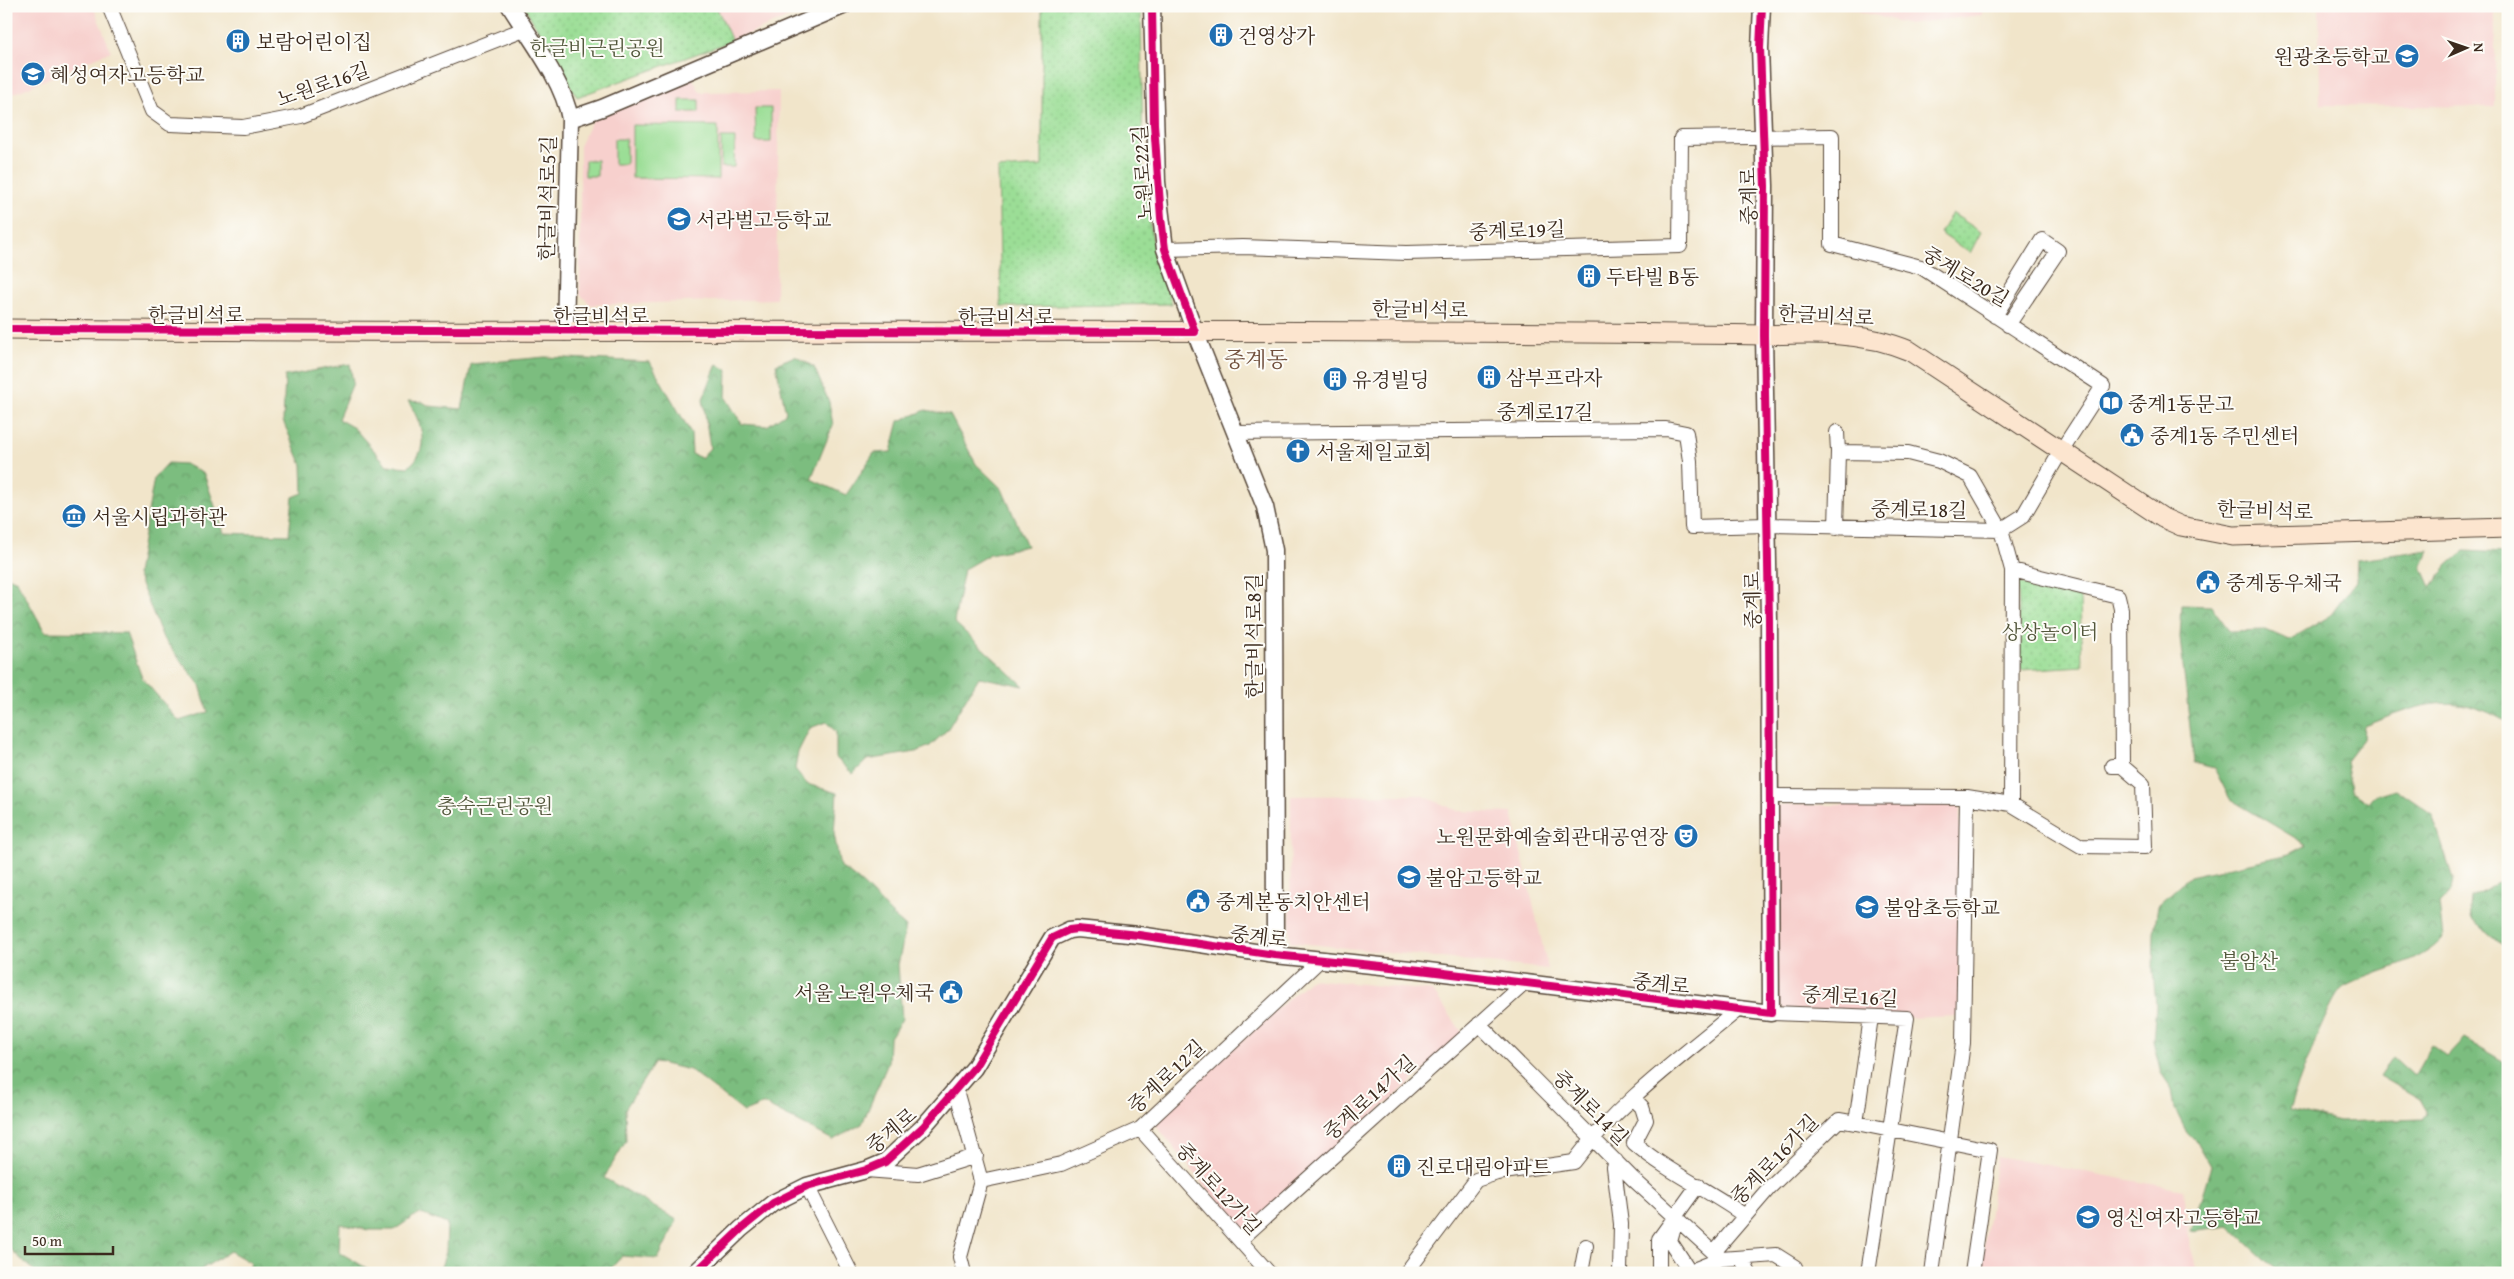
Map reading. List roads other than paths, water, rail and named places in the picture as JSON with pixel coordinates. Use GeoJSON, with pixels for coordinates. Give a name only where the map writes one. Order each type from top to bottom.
{"type":"FeatureCollection","features":[{"type":"Feature","properties":{"kind":"main road","name":"한글비석로"},"geometry":{"type":"LineString","coordinates":[[6,330],[1764,335],[1811,333],[1857,336],[1875,338],[1900,347],[1935,367],[2163,518],[2181,526],[2233,536],[2508,528]]}},
{"type":"Feature","properties":{"kind":"street","name":"노원로16길"},"geometry":{"type":"LineString","coordinates":[[109,6],[152,112],[170,124],[243,127],[301,116],[524,29]]}},
{"type":"Feature","properties":{"kind":"street"},"geometry":{"type":"LineString","coordinates":[[510,6],[568,103],[570,119]]}},
{"type":"Feature","properties":{"kind":"street","name":"한글비석로5길"},"geometry":{"type":"LineString","coordinates":[[566,332],[570,119],[612,104],[843,6]]}},
{"type":"Feature","properties":{"kind":"street","name":"노원로22길"},"geometry":{"type":"LineString","coordinates":[[1152,6],[1157,182],[1165,249],[1195,332]]}},
{"type":"Feature","properties":{"kind":"street","name":"중계로"},"geometry":{"type":"LineString","coordinates":[[695,1273],[773,1202],[807,1186],[866,1170],[884,1162],[923,1127],[974,1068],[1043,951],[1056,935],[1077,930],[1121,933],[1275,955],[1771,1013],[1764,335],[1765,233],[1760,48],[1762,6]]}},
{"type":"Feature","properties":{"kind":"street","name":"중계로20길"},"geometry":{"type":"LineString","coordinates":[[1763,137],[1832,136],[1832,244],[1921,267],[2103,386],[2061,451]]}},
{"type":"Feature","properties":{"kind":"street","name":"중계로19길"},"geometry":{"type":"LineString","coordinates":[[1165,249],[1243,247],[1406,253],[1680,246],[1681,138],[1763,137]]}},
{"type":"Feature","properties":{"kind":"street"},"geometry":{"type":"LineString","coordinates":[[1995,316],[2042,240],[2058,251],[2008,325]]}},
{"type":"Feature","properties":{"kind":"street","name":"한글비석로8길"},"geometry":{"type":"LineString","coordinates":[[1195,332],[1265,507],[1274,550],[1275,955]]}},
{"type":"Feature","properties":{"kind":"street","name":"중계로17길"},"geometry":{"type":"LineString","coordinates":[[1235,433],[1666,429],[1686,433],[1690,461],[1692,527],[1767,525]]}},
{"type":"Feature","properties":{"kind":"street"},"geometry":{"type":"LineString","coordinates":[[1836,528],[1837,432]]}},
{"type":"Feature","properties":{"kind":"street"},"geometry":{"type":"LineString","coordinates":[[2012,804],[2012,570],[2001,530],[2023,516],[2061,451]]}},
{"type":"Feature","properties":{"kind":"street","name":"중계로18길"},"geometry":{"type":"LineString","coordinates":[[1838,452],[1908,453],[1939,461],[1962,472],[1970,476],[2001,530]]}},
{"type":"Feature","properties":{"kind":"street","name":"중계로18길"},"geometry":{"type":"LineString","coordinates":[[1767,525],[1836,528],[2001,530]]}},
{"type":"Feature","properties":{"kind":"street"},"geometry":{"type":"LineString","coordinates":[[1769,796],[1967,797],[2012,804],[2082,846],[2145,847],[2143,784],[2117,766],[2121,609],[2118,596],[2012,570]]}},
{"type":"Feature","properties":{"kind":"street"},"geometry":{"type":"LineString","coordinates":[[1932,1273],[1963,1043],[1967,797]]}},
{"type":"Feature","properties":{"kind":"street","name":"중계로12길"},"geometry":{"type":"LineString","coordinates":[[982,1181],[1061,1164],[1140,1129],[1321,960]]}},
{"type":"Feature","properties":{"kind":"street","name":"중계로14가길"},"geometry":{"type":"LineString","coordinates":[[1240,1240],[1525,983]]}},
{"type":"Feature","properties":{"kind":"street"},"geometry":{"type":"LineString","coordinates":[[1406,1273],[1476,1180],[1496,1173],[1574,1162],[1593,1137],[1633,1098],[1740,1008]]}},
{"type":"Feature","properties":{"kind":"street","name":"중계로16길"},"geometry":{"type":"LineString","coordinates":[[1771,1013],[1907,1018],[1868,1273]]}},
{"type":"Feature","properties":{"kind":"street"},"geometry":{"type":"LineString","coordinates":[[1871,1016],[1856,1123],[1990,1150],[1972,1273]]}},
{"type":"Feature","properties":{"kind":"street","name":"중계로14길"},"geometry":{"type":"LineString","coordinates":[[1479,1024],[1616,1161],[1718,1255]]}},
{"type":"Feature","properties":{"kind":"street"},"geometry":{"type":"LineString","coordinates":[[956,1090],[982,1181],[960,1257],[964,1273]]}},
{"type":"Feature","properties":{"kind":"street"},"geometry":{"type":"LineString","coordinates":[[1633,1098],[1642,1107],[1646,1120],[1634,1143],[1653,1160],[1698,1185],[1745,1216]]}},
{"type":"Feature","properties":{"kind":"street","name":"중계로16가길"},"geometry":{"type":"LineString","coordinates":[[1718,1255],[1745,1216],[1769,1188],[1839,1120],[1856,1123]]}},
{"type":"Feature","properties":{"kind":"street","name":"중계로12가길"},"geometry":{"type":"LineString","coordinates":[[1140,1129],[1270,1273]]}},
{"type":"Feature","properties":{"kind":"street","name":"중계로"},"geometry":{"type":"LineString","coordinates":[[866,1170],[918,1174],[976,1156]]}},
{"type":"Feature","properties":{"kind":"street"},"geometry":{"type":"LineString","coordinates":[[1616,1161],[1614,1167],[1621,1224],[1620,1273]]}},
{"type":"Feature","properties":{"kind":"street"},"geometry":{"type":"LineString","coordinates":[[1659,1273],[1659,1239],[1698,1185]]}},
{"type":"Feature","properties":{"kind":"street"},"geometry":{"type":"LineString","coordinates":[[807,1186],[851,1273]]}},
{"type":"Feature","properties":{"kind":"street"},"geometry":{"type":"LineString","coordinates":[[1676,1217],[1670,1240],[1691,1272],[1718,1255],[1741,1258],[1776,1255],[1796,1267],[1797,1273]]}},
{"type":"Feature","properties":{"kind":"street"},"geometry":{"type":"LineString","coordinates":[[1582,1273],[1586,1246]]}},
{"type":"Feature","properties":{"kind":"street"},"geometry":{"type":"LineString","coordinates":[[1741,1258],[1749,1273]]}},
{"type":"Feature","properties":{"kind":"place","name":"건영상가"},"geometry":{"type":"Point","coordinates":[1221,35]}},
{"type":"Feature","properties":{"kind":"place","name":"보람어린이집"},"geometry":{"type":"Point","coordinates":[238,41]}},
{"type":"Feature","properties":{"kind":"place","name":"원광초등학교"},"geometry":{"type":"Point","coordinates":[2407,56]}},
{"type":"Feature","properties":{"kind":"place","name":"혜성여자고등학교"},"geometry":{"type":"Point","coordinates":[33,74]}},
{"type":"Feature","properties":{"kind":"place","name":"서라벌고등학교"},"geometry":{"type":"Point","coordinates":[679,219]}},
{"type":"Feature","properties":{"kind":"place","name":"두타빌 B동"},"geometry":{"type":"Point","coordinates":[1589,276]}},
{"type":"Feature","properties":{"kind":"place","name":"삼부프라자"},"geometry":{"type":"Point","coordinates":[1489,377]}},
{"type":"Feature","properties":{"kind":"place","name":"유경빌딩"},"geometry":{"type":"Point","coordinates":[1335,379]}},
{"type":"Feature","properties":{"kind":"place","name":"중계1동문고"},"geometry":{"type":"Point","coordinates":[2111,403]}},
{"type":"Feature","properties":{"kind":"place","name":"중계1동 주민센터"},"geometry":{"type":"Point","coordinates":[2132,435]}},
{"type":"Feature","properties":{"kind":"place","name":"서울제일교회"},"geometry":{"type":"Point","coordinates":[1298,451]}},
{"type":"Feature","properties":{"kind":"place","name":"서울시립과학관"},"geometry":{"type":"Point","coordinates":[74,516]}},
{"type":"Feature","properties":{"kind":"place","name":"중계동우체국"},"geometry":{"type":"Point","coordinates":[2208,582]}},
{"type":"Feature","properties":{"kind":"place","name":"노원문화예술회관대공연장"},"geometry":{"type":"Point","coordinates":[1686,836]}},
{"type":"Feature","properties":{"kind":"place","name":"불암고등학교"},"geometry":{"type":"Point","coordinates":[1409,877]}},
{"type":"Feature","properties":{"kind":"place","name":"중계본동치안센터"},"geometry":{"type":"Point","coordinates":[1198,901]}},
{"type":"Feature","properties":{"kind":"place","name":"불암초등학교"},"geometry":{"type":"Point","coordinates":[1867,907]}},
{"type":"Feature","properties":{"kind":"place","name":"서울 노원우체국"},"geometry":{"type":"Point","coordinates":[951,992]}},
{"type":"Feature","properties":{"kind":"place","name":"진로대림아파트"},"geometry":{"type":"Point","coordinates":[1399,1166]}},
{"type":"Feature","properties":{"kind":"place","name":"영신여자고등학교"},"geometry":{"type":"Point","coordinates":[2088,1217]}},
{"type":"Feature","properties":{"kind":"district","name":"중계동"},"geometry":{"type":"Point","coordinates":[1256,359]}},
{"type":"Feature","properties":{"kind":"park label","name":"한글비근린공원"},"geometry":{"type":"Point","coordinates":[597,47]}},
{"type":"Feature","properties":{"kind":"park label","name":"상상놀이터"},"geometry":{"type":"Point","coordinates":[2050,631]}},
{"type":"Feature","properties":{"kind":"park label","name":"충숙근린공원"},"geometry":{"type":"Point","coordinates":[495,805]}},
{"type":"Feature","properties":{"kind":"park label","name":"불암산"},"geometry":{"type":"Point","coordinates":[2249,960]}}]}
